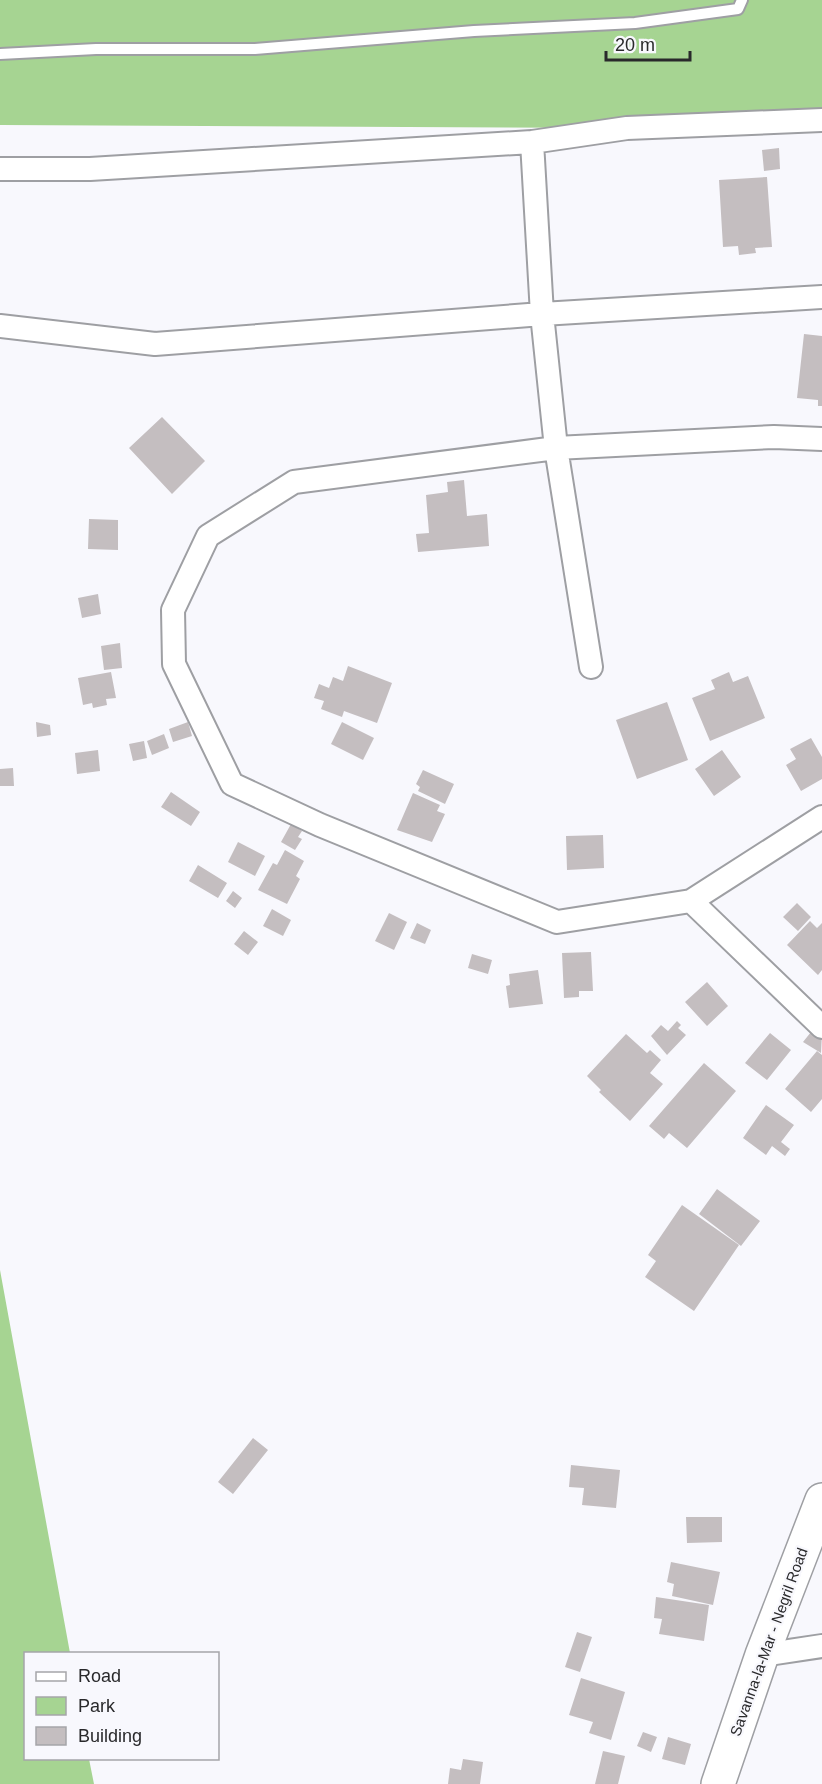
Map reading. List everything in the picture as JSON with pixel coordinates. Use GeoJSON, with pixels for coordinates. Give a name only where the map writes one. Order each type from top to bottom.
{"type":"FeatureCollection","features":[{"type":"Feature","properties":{"kind":"main road","name":"Savanna-la-Mar - Negril Road"},"geometry":{"type":"LineString","coordinates":[[718,1784],[762,1655],[822,1500]]}},
{"type":"Feature","properties":{"kind":"street"},"geometry":{"type":"LineString","coordinates":[[0,169],[90,169],[532,142],[627,128],[822,120]]}},
{"type":"Feature","properties":{"kind":"street"},"geometry":{"type":"LineString","coordinates":[[532,142],[542,314],[556,448],[591,667]]}},
{"type":"Feature","properties":{"kind":"street"},"geometry":{"type":"LineString","coordinates":[[0,326],[155,344],[542,314],[822,297]]}},
{"type":"Feature","properties":{"kind":"street"},"geometry":{"type":"LineString","coordinates":[[822,439],[774,437],[556,448],[294,482],[208,536],[173,610],[174,664],[232,784],[320,825],[558,922],[692,901],[822,817]]}},
{"type":"Feature","properties":{"kind":"street"},"geometry":{"type":"LineString","coordinates":[[692,901],[822,1027]]}},
{"type":"Feature","properties":{"kind":"street"},"geometry":{"type":"LineString","coordinates":[[762,1655],[822,1646]]}},
{"type":"Feature","properties":{"kind":"lane"},"geometry":{"type":"LineString","coordinates":[[0,54],[96,49],[255,49],[474,32],[636,23],[738,9],[742,0]]}},
{"type":"Feature","properties":{"kind":"green space"},"geometry":{"type":"Polygon","coordinates":[[[0,0],[822,0],[822,118],[627,128],[0,125],[0,0]]]}},
{"type":"Feature","properties":{"kind":"green space"},"geometry":{"type":"Polygon","coordinates":[[[0,1270],[70,1652],[24,1652],[24,1760],[89,1760],[94,1784],[0,1784],[0,1270]]]}},
{"type":"Feature","properties":{"kind":"building"},"geometry":{"type":"Polygon","coordinates":[[[779,148],[780,169],[764,171],[762,150],[779,148]]]}},
{"type":"Feature","properties":{"kind":"building"},"geometry":{"type":"Polygon","coordinates":[[[767,177],[772,247],[755,248],[756,253],[739,255],[738,246],[723,247],[719,180],[767,177]]]}},
{"type":"Feature","properties":{"kind":"building"},"geometry":{"type":"Polygon","coordinates":[[[804,334],[822,336],[822,406],[818,406],[818,400],[797,398],[804,334]]]}},
{"type":"Feature","properties":{"kind":"building"},"geometry":{"type":"Polygon","coordinates":[[[162,417],[205,461],[172,494],[129,448],[162,417]]]}},
{"type":"Feature","properties":{"kind":"building"},"geometry":{"type":"Polygon","coordinates":[[[464,480],[467,516],[487,514],[489,546],[418,552],[416,534],[429,533],[426,495],[448,492],[447,482],[464,480]]]}},
{"type":"Feature","properties":{"kind":"building"},"geometry":{"type":"Polygon","coordinates":[[[89,519],[118,520],[118,550],[88,549],[89,519]]]}},
{"type":"Feature","properties":{"kind":"building"},"geometry":{"type":"Polygon","coordinates":[[[98,594],[101,614],[82,618],[78,598],[98,594]]]}},
{"type":"Feature","properties":{"kind":"building"},"geometry":{"type":"Polygon","coordinates":[[[120,643],[122,668],[104,670],[101,646],[120,643]]]}},
{"type":"Feature","properties":{"kind":"building"},"geometry":{"type":"Polygon","coordinates":[[[348,666],[392,683],[377,723],[344,711],[342,717],[321,709],[324,701],[314,698],[319,684],[329,688],[333,677],[343,681],[348,666]]]}},
{"type":"Feature","properties":{"kind":"building"},"geometry":{"type":"Polygon","coordinates":[[[111,672],[116,698],[106,699],[107,705],[93,708],[92,703],[83,705],[78,678],[111,672]]]}},
{"type":"Feature","properties":{"kind":"building"},"geometry":{"type":"Polygon","coordinates":[[[729,672],[733,682],[748,676],[765,718],[710,741],[692,698],[715,689],[711,680],[729,672]]]}},
{"type":"Feature","properties":{"kind":"building"},"geometry":{"type":"Polygon","coordinates":[[[667,702],[688,760],[637,779],[616,720],[667,702]]]}},
{"type":"Feature","properties":{"kind":"building"},"geometry":{"type":"Polygon","coordinates":[[[36,722],[50,725],[51,735],[37,737],[36,722]]]}},
{"type":"Feature","properties":{"kind":"building"},"geometry":{"type":"Polygon","coordinates":[[[188,722],[192,736],[173,742],[169,729],[188,722]]]}},
{"type":"Feature","properties":{"kind":"building"},"geometry":{"type":"Polygon","coordinates":[[[342,722],[374,738],[363,760],[331,744],[342,722]]]}},
{"type":"Feature","properties":{"kind":"building"},"geometry":{"type":"Polygon","coordinates":[[[164,734],[169,748],[152,755],[147,741],[164,734]]]}},
{"type":"Feature","properties":{"kind":"building"},"geometry":{"type":"Polygon","coordinates":[[[811,738],[822,757],[822,779],[801,791],[786,765],[796,759],[790,749],[811,738]]]}},
{"type":"Feature","properties":{"kind":"building"},"geometry":{"type":"Polygon","coordinates":[[[144,741],[147,758],[133,761],[129,744],[144,741]]]}},
{"type":"Feature","properties":{"kind":"building"},"geometry":{"type":"Polygon","coordinates":[[[98,750],[100,771],[77,774],[75,753],[98,750]]]}},
{"type":"Feature","properties":{"kind":"building"},"geometry":{"type":"Polygon","coordinates":[[[722,750],[741,777],[714,796],[695,769],[722,750]]]}},
{"type":"Feature","properties":{"kind":"building"},"geometry":{"type":"Polygon","coordinates":[[[13,768],[14,786],[0,786],[0,769],[13,768]]]}},
{"type":"Feature","properties":{"kind":"building"},"geometry":{"type":"Polygon","coordinates":[[[423,770],[454,784],[445,804],[418,791],[420,787],[416,784],[423,770]]]}},
{"type":"Feature","properties":{"kind":"building"},"geometry":{"type":"Polygon","coordinates":[[[171,792],[200,812],[191,826],[161,807],[171,792]]]}},
{"type":"Feature","properties":{"kind":"building"},"geometry":{"type":"Polygon","coordinates":[[[413,793],[440,805],[437,811],[445,814],[432,842],[397,830],[413,793]]]}},
{"type":"Feature","properties":{"kind":"building"},"geometry":{"type":"Polygon","coordinates":[[[291,824],[302,831],[298,837],[302,839],[295,850],[281,842],[291,824]]]}},
{"type":"Feature","properties":{"kind":"building"},"geometry":{"type":"Polygon","coordinates":[[[603,835],[604,868],[567,870],[566,836],[603,835]]]}},
{"type":"Feature","properties":{"kind":"building"},"geometry":{"type":"Polygon","coordinates":[[[238,842],[265,856],[255,876],[228,862],[238,842]]]}},
{"type":"Feature","properties":{"kind":"building"},"geometry":{"type":"Polygon","coordinates":[[[285,850],[304,861],[296,876],[300,879],[287,904],[258,890],[273,863],[277,865],[285,850]]]}},
{"type":"Feature","properties":{"kind":"building"},"geometry":{"type":"Polygon","coordinates":[[[198,865],[227,883],[218,898],[189,881],[198,865]]]}},
{"type":"Feature","properties":{"kind":"building"},"geometry":{"type":"Polygon","coordinates":[[[233,891],[242,898],[235,908],[226,901],[233,891]]]}},
{"type":"Feature","properties":{"kind":"building"},"geometry":{"type":"Polygon","coordinates":[[[797,903],[811,917],[798,931],[783,917],[797,903]]]}},
{"type":"Feature","properties":{"kind":"building"},"geometry":{"type":"Polygon","coordinates":[[[272,909],[291,920],[283,936],[263,926],[272,909]]]}},
{"type":"Feature","properties":{"kind":"building"},"geometry":{"type":"Polygon","coordinates":[[[389,913],[407,922],[394,950],[375,941],[389,913]]]}},
{"type":"Feature","properties":{"kind":"building"},"geometry":{"type":"Polygon","coordinates":[[[810,921],[817,928],[822,923],[822,970],[818,975],[787,945],[810,921]]]}},
{"type":"Feature","properties":{"kind":"building"},"geometry":{"type":"Polygon","coordinates":[[[417,923],[431,930],[425,944],[410,938],[417,923]]]}},
{"type":"Feature","properties":{"kind":"building"},"geometry":{"type":"Polygon","coordinates":[[[244,931],[258,942],[248,955],[234,944],[244,931]]]}},
{"type":"Feature","properties":{"kind":"building"},"geometry":{"type":"Polygon","coordinates":[[[591,952],[593,991],[579,991],[579,997],[564,998],[562,953],[591,952]]]}},
{"type":"Feature","properties":{"kind":"building"},"geometry":{"type":"Polygon","coordinates":[[[472,954],[492,960],[488,974],[468,968],[472,954]]]}},
{"type":"Feature","properties":{"kind":"building"},"geometry":{"type":"Polygon","coordinates":[[[538,970],[543,1004],[509,1008],[506,986],[510,985],[509,974],[538,970]]]}},
{"type":"Feature","properties":{"kind":"building"},"geometry":{"type":"Polygon","coordinates":[[[707,982],[728,1006],[707,1026],[685,1002],[707,982]]]}},
{"type":"Feature","properties":{"kind":"building"},"geometry":{"type":"Polygon","coordinates":[[[677,1021],[681,1025],[678,1028],[686,1035],[667,1055],[651,1036],[661,1025],[668,1031],[677,1021]]]}},
{"type":"Feature","properties":{"kind":"building"},"geometry":{"type":"Polygon","coordinates":[[[815,1027],[822,1032],[821,1053],[803,1042],[815,1027]]]}},
{"type":"Feature","properties":{"kind":"building"},"geometry":{"type":"Polygon","coordinates":[[[770,1033],[791,1050],[767,1080],[745,1063],[770,1033]]]}},
{"type":"Feature","properties":{"kind":"building"},"geometry":{"type":"Polygon","coordinates":[[[626,1034],[647,1053],[650,1050],[661,1060],[650,1073],[663,1084],[630,1121],[599,1092],[601,1090],[587,1076],[626,1034]]]}},
{"type":"Feature","properties":{"kind":"building"},"geometry":{"type":"Polygon","coordinates":[[[817,1051],[822,1055],[822,1099],[811,1112],[785,1089],[817,1051]]]}},
{"type":"Feature","properties":{"kind":"building"},"geometry":{"type":"Polygon","coordinates":[[[704,1063],[736,1091],[687,1148],[669,1133],[664,1139],[649,1126],[704,1063]]]}},
{"type":"Feature","properties":{"kind":"building"},"geometry":{"type":"Polygon","coordinates":[[[766,1105],[794,1125],[781,1142],[790,1149],[785,1156],[772,1146],[766,1155],[743,1138],[766,1105]]]}},
{"type":"Feature","properties":{"kind":"building"},"geometry":{"type":"Polygon","coordinates":[[[717,1189],[760,1221],[741,1246],[699,1214],[717,1189]]]}},
{"type":"Feature","properties":{"kind":"building"},"geometry":{"type":"Polygon","coordinates":[[[682,1205],[739,1245],[694,1311],[645,1277],[656,1261],[648,1255],[682,1205]]]}},
{"type":"Feature","properties":{"kind":"building"},"geometry":{"type":"Polygon","coordinates":[[[253,1438],[268,1450],[233,1494],[218,1482],[253,1438]]]}},
{"type":"Feature","properties":{"kind":"building"},"geometry":{"type":"Polygon","coordinates":[[[571,1465],[620,1470],[616,1508],[582,1505],[584,1488],[569,1487],[571,1465]]]}},
{"type":"Feature","properties":{"kind":"building"},"geometry":{"type":"Polygon","coordinates":[[[686,1517],[722,1517],[722,1542],[687,1543],[686,1517]]]}},
{"type":"Feature","properties":{"kind":"building"},"geometry":{"type":"Polygon","coordinates":[[[671,1562],[720,1572],[713,1605],[672,1596],[674,1584],[667,1582],[671,1562]]]}},
{"type":"Feature","properties":{"kind":"building"},"geometry":{"type":"Polygon","coordinates":[[[656,1597],[709,1605],[704,1641],[659,1634],[662,1619],[654,1618],[656,1597]]]}},
{"type":"Feature","properties":{"kind":"building"},"geometry":{"type":"Polygon","coordinates":[[[577,1632],[592,1637],[580,1672],[565,1667],[577,1632]]]}},
{"type":"Feature","properties":{"kind":"building"},"geometry":{"type":"Polygon","coordinates":[[[581,1678],[625,1692],[611,1740],[589,1733],[593,1722],[569,1715],[581,1678]]]}},
{"type":"Feature","properties":{"kind":"building"},"geometry":{"type":"Polygon","coordinates":[[[643,1732],[657,1737],[651,1752],[637,1746],[643,1732]]]}},
{"type":"Feature","properties":{"kind":"building"},"geometry":{"type":"Polygon","coordinates":[[[668,1737],[691,1744],[685,1765],[662,1759],[668,1737]]]}},
{"type":"Feature","properties":{"kind":"building"},"geometry":{"type":"Polygon","coordinates":[[[603,1751],[625,1756],[618,1784],[595,1784],[603,1751]]]}},
{"type":"Feature","properties":{"kind":"building"},"geometry":{"type":"Polygon","coordinates":[[[463,1759],[483,1762],[480,1784],[448,1784],[450,1768],[461,1770],[463,1759]]]}}]}
